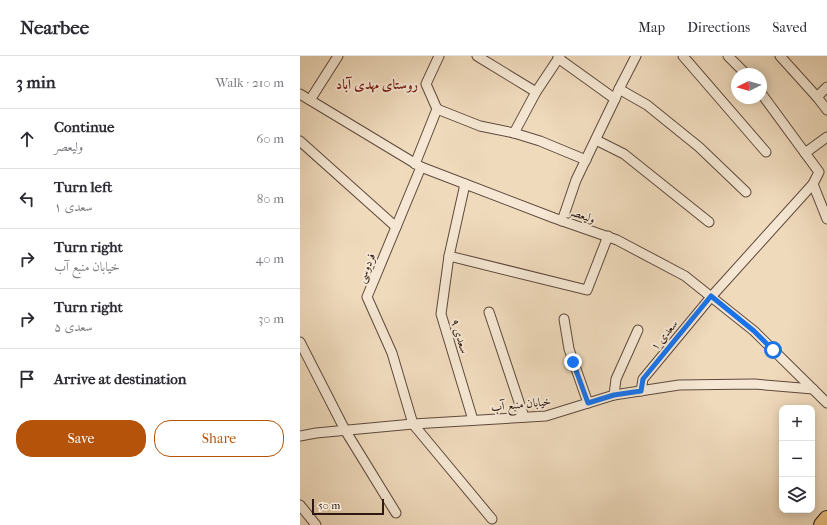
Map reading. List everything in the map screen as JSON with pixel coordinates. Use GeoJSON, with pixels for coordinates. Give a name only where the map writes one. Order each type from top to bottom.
{"type":"FeatureCollection","features":[{"type":"Feature","properties":{"kind":"highway"},"geometry":{"type":"LineString","coordinates":[[822,525],[827,519]]}},
{"type":"Feature","properties":{"kind":"street"},"geometry":{"type":"LineString","coordinates":[[310,100],[338,56]]}},
{"type":"Feature","properties":{"kind":"street"},"geometry":{"type":"LineString","coordinates":[[439,56],[426,84],[437,109],[480,126],[514,133],[540,141],[586,160]]}},
{"type":"Feature","properties":{"kind":"street"},"geometry":{"type":"LineString","coordinates":[[477,56],[536,92]]}},
{"type":"Feature","properties":{"kind":"street"},"geometry":{"type":"LineString","coordinates":[[562,221],[576,180],[636,56]]}},
{"type":"Feature","properties":{"kind":"street"},"geometry":{"type":"LineString","coordinates":[[683,56],[766,152]]}},
{"type":"Feature","properties":{"kind":"street"},"geometry":{"type":"LineString","coordinates":[[728,56],[740,68]]}},
{"type":"Feature","properties":{"kind":"street"},"geometry":{"type":"LineString","coordinates":[[780,56],[818,97],[827,110]]}},
{"type":"Feature","properties":{"kind":"street"},"geometry":{"type":"LineString","coordinates":[[514,133],[536,92],[558,57],[616,99]]}},
{"type":"Feature","properties":{"kind":"street"},"geometry":{"type":"LineString","coordinates":[[818,97],[827,87]]}},
{"type":"Feature","properties":{"kind":"street"},"geometry":{"type":"LineString","coordinates":[[619,89],[647,105],[699,147],[746,192]]}},
{"type":"Feature","properties":{"kind":"street","name":"ولیعصر"},"geometry":{"type":"LineString","coordinates":[[300,94],[418,165],[562,221],[608,236],[685,276],[754,331],[827,403]]}},
{"type":"Feature","properties":{"kind":"street"},"geometry":{"type":"LineString","coordinates":[[767,101],[819,172],[813,184],[827,219]]}},
{"type":"Feature","properties":{"kind":"street","name":"فردوسی"},"geometry":{"type":"LineString","coordinates":[[413,424],[392,354],[367,297],[396,227],[437,109]]}},
{"type":"Feature","properties":{"kind":"street"},"geometry":{"type":"LineString","coordinates":[[805,152],[827,137]]}},
{"type":"Feature","properties":{"kind":"street"},"geometry":{"type":"LineString","coordinates":[[596,140],[624,154],[708,222]]}},
{"type":"Feature","properties":{"kind":"street"},"geometry":{"type":"LineString","coordinates":[[300,141],[396,227]]}},
{"type":"Feature","properties":{"kind":"street","name":"سعدی ۹"},"geometry":{"type":"LineString","coordinates":[[465,184],[449,256],[441,314],[473,420]]}},
{"type":"Feature","properties":{"kind":"street","name":"سعدی ۱"},"geometry":{"type":"LineString","coordinates":[[641,391],[643,379],[711,296],[813,184]]}},
{"type":"Feature","properties":{"kind":"street"},"geometry":{"type":"LineString","coordinates":[[449,256],[586,290],[608,236]]}},
{"type":"Feature","properties":{"kind":"street"},"geometry":{"type":"LineString","coordinates":[[489,312],[524,417]]}},
{"type":"Feature","properties":{"kind":"street"},"geometry":{"type":"LineString","coordinates":[[564,319],[569,349],[588,403]]}},
{"type":"Feature","properties":{"kind":"street"},"geometry":{"type":"LineString","coordinates":[[614,395],[616,379],[638,330]]}},
{"type":"Feature","properties":{"kind":"street"},"geometry":{"type":"LineString","coordinates":[[300,342],[345,430],[396,513]]}},
{"type":"Feature","properties":{"kind":"street","name":"خیابان منبع آب"},"geometry":{"type":"LineString","coordinates":[[300,436],[316,433],[413,424],[546,416],[614,395],[679,385],[754,384],[813,389]]}},
{"type":"Feature","properties":{"kind":"street"},"geometry":{"type":"LineString","coordinates":[[413,424],[492,519]]}},
{"type":"Feature","properties":{"kind":"street"},"geometry":{"type":"LineString","coordinates":[[300,505],[316,525]]}},
{"type":"Feature","properties":{"kind":"district","name":"روستای مهدی آباد"},"geometry":{"type":"Point","coordinates":[377,84]}},
{"type":"Feature","properties":{"kind":"route"},"geometry":{"type":"LineString","coordinates":[[573,362],[588,403],[614,395],[641,391],[643,379],[711,296],[754,331],[773,350]]}}]}
